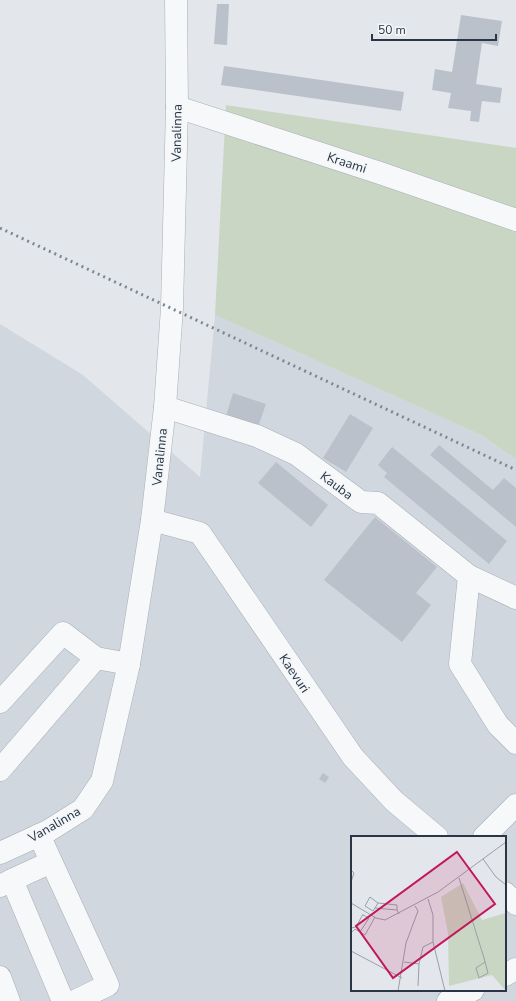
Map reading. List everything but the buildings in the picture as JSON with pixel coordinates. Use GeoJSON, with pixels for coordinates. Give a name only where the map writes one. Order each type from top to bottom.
{"type":"FeatureCollection","features":[{"type":"Feature","properties":{"kind":"street","name":"Vanalinna"},"geometry":{"type":"LineString","coordinates":[[0,853],[48,831],[83,809],[102,781],[129,664],[152,520],[165,407],[172,308],[177,107],[176,0]]}},
{"type":"Feature","properties":{"kind":"street","name":"Kraami"},"geometry":{"type":"LineString","coordinates":[[177,107],[380,173],[516,220]]}},
{"type":"Feature","properties":{"kind":"street","name":"Kauba"},"geometry":{"type":"LineString","coordinates":[[165,407],[257,436],[296,454],[361,502],[378,503],[469,576],[516,598]]}},
{"type":"Feature","properties":{"kind":"street","name":"Kaevuri"},"geometry":{"type":"LineString","coordinates":[[152,520],[200,533],[353,757],[394,801],[436,836]]}},
{"type":"Feature","properties":{"kind":"street"},"geometry":{"type":"LineString","coordinates":[[469,576],[460,664],[498,725],[516,743]]}},
{"type":"Feature","properties":{"kind":"street"},"geometry":{"type":"LineString","coordinates":[[0,702],[63,633],[96,658],[129,664]]}},
{"type":"Feature","properties":{"kind":"street"},"geometry":{"type":"LineString","coordinates":[[0,770],[96,658]]}},
{"type":"Feature","properties":{"kind":"street"},"geometry":{"type":"LineString","coordinates":[[485,836],[516,805]]}},
{"type":"Feature","properties":{"kind":"street"},"geometry":{"type":"LineString","coordinates":[[39,835],[108,985],[75,1001]]}},
{"type":"Feature","properties":{"kind":"street"},"geometry":{"type":"LineString","coordinates":[[51,862],[6,883],[63,1001]]}},
{"type":"Feature","properties":{"kind":"street"},"geometry":{"type":"LineString","coordinates":[[506,894],[516,904]]}},
{"type":"Feature","properties":{"kind":"street"},"geometry":{"type":"LineString","coordinates":[[506,974],[516,969]]}},
{"type":"Feature","properties":{"kind":"street"},"geometry":{"type":"LineString","coordinates":[[0,977],[9,1001]]}},
{"type":"Feature","properties":{"kind":"street"},"geometry":{"type":"LineString","coordinates":[[448,1001],[470,991]]}},
{"type":"Feature","properties":{"kind":"shaded area"},"geometry":{"type":"Polygon","coordinates":[[[215,315],[481,435],[516,459],[516,1001],[0,1001],[0,324],[83,375],[200,477],[215,315]]]}},
{"type":"Feature","properties":{"kind":"green space"},"geometry":{"type":"Polygon","coordinates":[[[226,105],[516,148],[516,459],[481,435],[215,315],[226,105]]]}},
{"type":"Feature","properties":{"kind":"railway"},"geometry":{"type":"LineString","coordinates":[[0,228],[516,470]]}}]}
